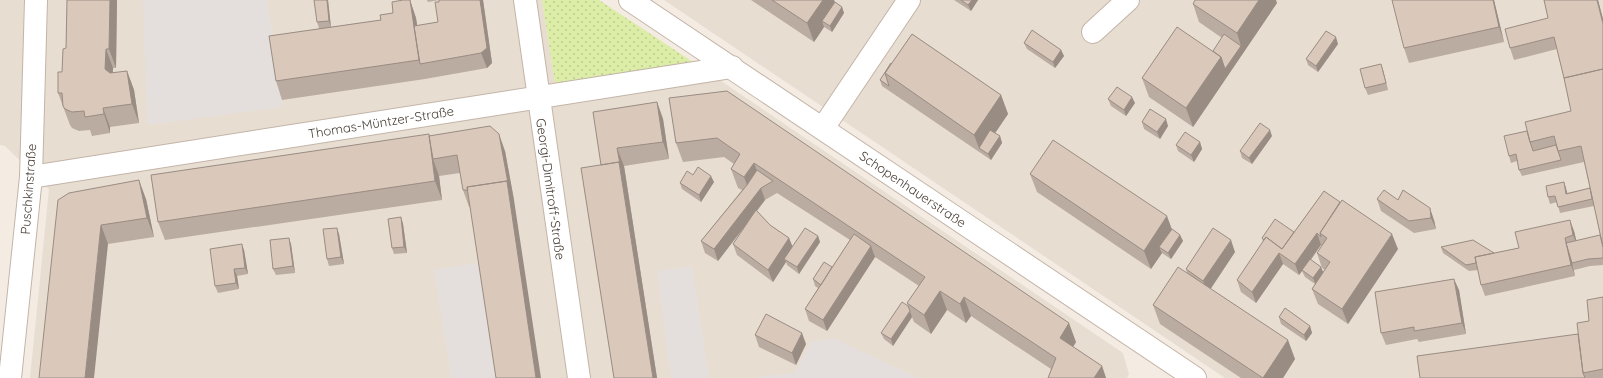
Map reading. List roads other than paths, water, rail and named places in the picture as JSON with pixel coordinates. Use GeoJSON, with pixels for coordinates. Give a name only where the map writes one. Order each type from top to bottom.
{"type":"FeatureCollection","features":[{"type":"Feature","properties":{"kind":"street","name":"Puschkinstraße"},"geometry":{"type":"LineString","coordinates":[[10,378],[31,177],[36,0]]}},
{"type":"Feature","properties":{"kind":"street","name":"Georgi-Dimitroff-Straße"},"geometry":{"type":"LineString","coordinates":[[525,0],[579,378]]}},
{"type":"Feature","properties":{"kind":"street","name":"Schopenhauerstraße"},"geometry":{"type":"LineString","coordinates":[[630,0],[1194,378]]}},
{"type":"Feature","properties":{"kind":"street"},"geometry":{"type":"LineString","coordinates":[[823,128],[909,0]]}},
{"type":"Feature","properties":{"kind":"street"},"geometry":{"type":"LineString","coordinates":[[1093,32],[1128,0]]}},
{"type":"Feature","properties":{"kind":"street","name":"Thomas-Müntzer-Straße"},"geometry":{"type":"LineString","coordinates":[[31,177],[732,67]]}}]}
